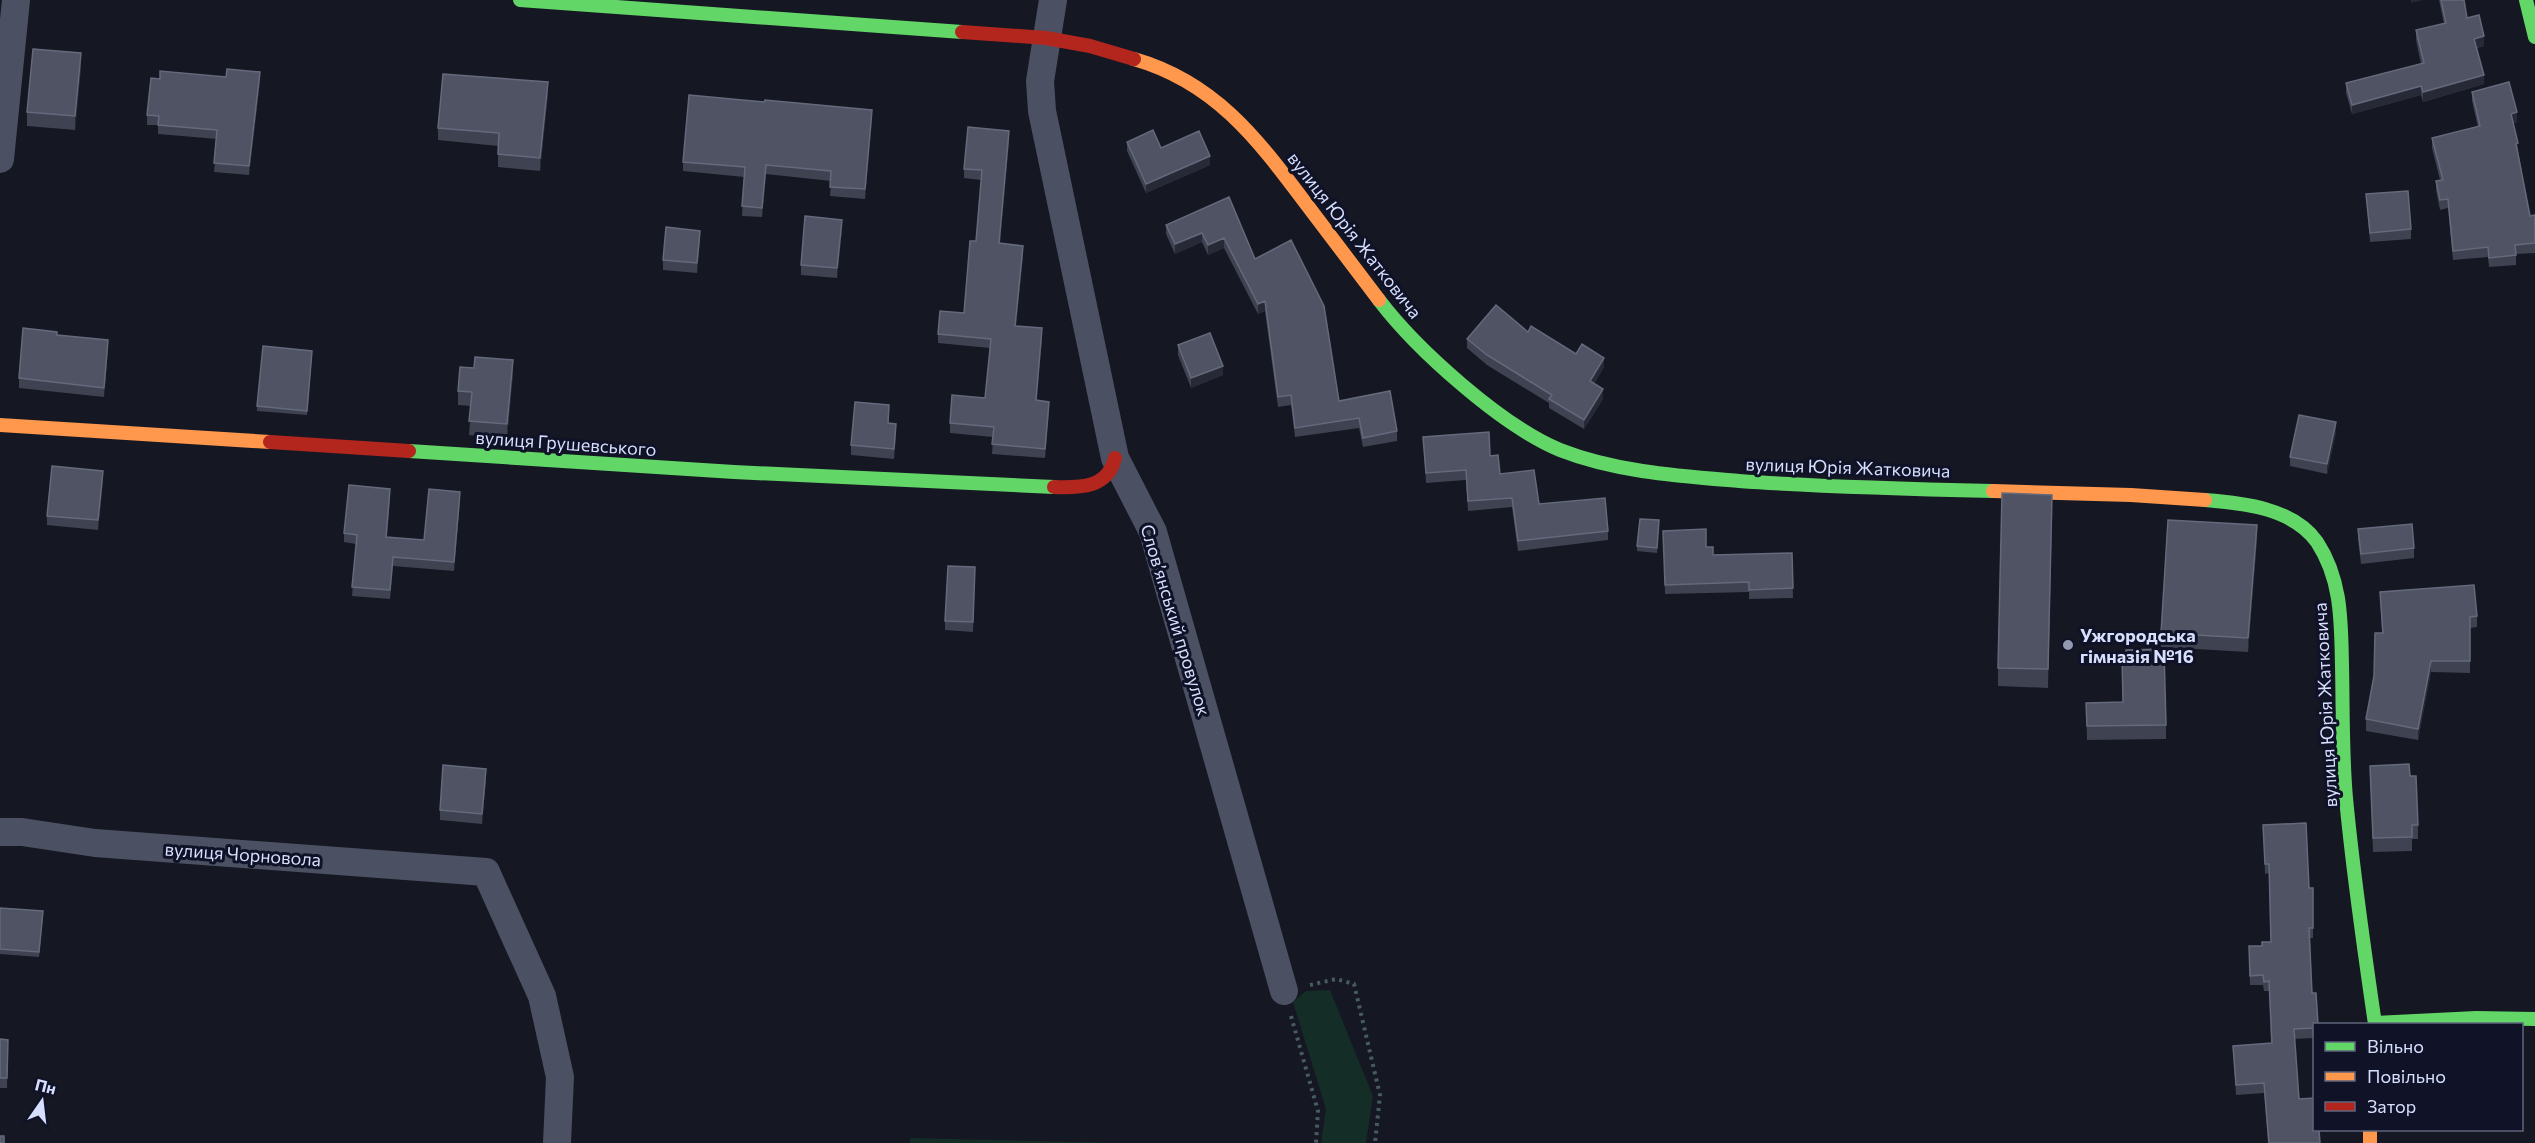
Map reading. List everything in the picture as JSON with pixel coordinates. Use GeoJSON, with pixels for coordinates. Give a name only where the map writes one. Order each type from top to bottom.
{"type":"FeatureCollection","features":[{"type":"Feature","properties":{"kind":"street"},"geometry":{"type":"LineString","coordinates":[[0,159],[16,0]]}},
{"type":"Feature","properties":{"kind":"street","name":"вулиця Юрія Жатковича"},"geometry":{"type":"LineString","coordinates":[[520,0],[728,8],[1046,38],[1090,46],[1156,65],[1195,85],[1229,112],[1258,140],[1385,308],[1436,361],[1506,420],[1558,449],[1600,464],[1688,477],[1811,486],[2142,495],[2228,502],[2262,508],[2295,522],[2315,540],[2329,563],[2340,599],[2346,795],[2359,913],[2375,1023]]}},
{"type":"Feature","properties":{"kind":"street","name":"Словʼянський провулок"},"geometry":{"type":"LineString","coordinates":[[1053,0],[1040,81],[1042,111],[1115,458],[1153,532],[1284,991]]}},
{"type":"Feature","properties":{"kind":"street"},"geometry":{"type":"LineString","coordinates":[[2526,0],[2535,37]]}},
{"type":"Feature","properties":{"kind":"street","name":"вулиця Грушевського"},"geometry":{"type":"LineString","coordinates":[[0,425],[734,472],[1079,488],[1095,484],[1106,477],[1115,458]]}},
{"type":"Feature","properties":{"kind":"street","name":"вулиця Чорновола"},"geometry":{"type":"LineString","coordinates":[[0,832],[22,832],[95,843],[486,872],[542,996],[560,1077],[557,1143]]}},
{"type":"Feature","properties":{"kind":"street","name":"вулиця Юрія Жатковича"},"geometry":{"type":"LineString","coordinates":[[2386,1023],[2429,1019],[2535,1019]]}},
{"type":"Feature","properties":{"kind":"path"},"geometry":{"type":"LineString","coordinates":[[1316,1143],[1318,1111],[1284,991],[1336,979],[1354,984],[1380,1095],[1376,1143]]}},
{"type":"Feature","properties":{"kind":"green space"},"geometry":{"type":"Polygon","coordinates":[[[1330,990],[1373,1096],[1366,1143],[1321,1143],[1326,1109],[1293,1002],[1306,991],[1330,990]]]}},
{"type":"Feature","properties":{"kind":"green space"},"geometry":{"type":"Polygon","coordinates":[[[910,1138],[1119,1143],[910,1143],[910,1138]]]}},
{"type":"Feature","properties":{"kind":"building"},"geometry":{"type":"Polygon","coordinates":[[[2441,0],[2464,0],[2467,18],[2479,15],[2484,36],[2474,39],[2484,75],[2423,92],[2421,86],[2352,105],[2346,83],[2424,63],[2416,30],[2446,23],[2441,0]]]}},
{"type":"Feature","properties":{"kind":"building"},"geometry":{"type":"Polygon","coordinates":[[[33,49],[81,53],[75,116],[27,112],[33,49]]]}},
{"type":"Feature","properties":{"kind":"building"},"geometry":{"type":"Polygon","coordinates":[[[227,69],[260,72],[249,166],[214,163],[217,130],[158,125],[159,116],[147,115],[151,78],[160,79],[160,71],[226,77],[227,69]]]}},
{"type":"Feature","properties":{"kind":"building"},"geometry":{"type":"Polygon","coordinates":[[[443,74],[548,82],[540,158],[498,154],[499,133],[438,128],[443,74]]]}},
{"type":"Feature","properties":{"kind":"building"},"geometry":{"type":"Polygon","coordinates":[[[2509,82],[2517,112],[2511,114],[2530,216],[2535,215],[2535,243],[2515,245],[2516,255],[2489,258],[2488,247],[2453,251],[2448,199],[2440,200],[2436,181],[2443,180],[2432,138],[2480,126],[2472,92],[2509,82]]]}},
{"type":"Feature","properties":{"kind":"building"},"geometry":{"type":"Polygon","coordinates":[[[689,95],[872,110],[865,189],[830,187],[831,171],[766,165],[762,208],[742,206],[745,167],[683,162],[689,95]]]}},
{"type":"Feature","properties":{"kind":"building"},"geometry":{"type":"Polygon","coordinates":[[[968,127],[1009,131],[999,243],[1023,246],[1015,326],[1042,328],[1036,400],[1049,402],[1045,449],[992,444],[994,427],[950,423],[952,395],[985,398],[991,339],[938,334],[940,311],[964,313],[970,241],[976,241],[982,170],[964,169],[968,127]]]}},
{"type":"Feature","properties":{"kind":"building"},"geometry":{"type":"Polygon","coordinates":[[[1153,130],[1161,148],[1199,131],[1210,156],[1146,184],[1127,142],[1153,130]]]}},
{"type":"Feature","properties":{"kind":"building"},"geometry":{"type":"Polygon","coordinates":[[[2408,191],[2411,229],[2370,233],[2366,194],[2408,191]]]}},
{"type":"Feature","properties":{"kind":"building"},"geometry":{"type":"Polygon","coordinates":[[[1229,197],[1255,259],[1291,240],[1324,306],[1339,401],[1390,391],[1397,431],[1363,438],[1359,418],[1295,428],[1291,395],[1278,397],[1265,301],[1258,304],[1224,238],[1208,245],[1202,233],[1175,244],[1166,225],[1229,197]]]}},
{"type":"Feature","properties":{"kind":"building"},"geometry":{"type":"Polygon","coordinates":[[[805,216],[842,220],[837,268],[801,265],[805,216]]]}},
{"type":"Feature","properties":{"kind":"building"},"geometry":{"type":"Polygon","coordinates":[[[666,227],[700,231],[697,263],[663,260],[666,227]]]}},
{"type":"Feature","properties":{"kind":"building"},"geometry":{"type":"Polygon","coordinates":[[[1496,305],[1528,332],[1531,326],[1576,354],[1582,344],[1604,358],[1590,381],[1603,389],[1584,420],[1549,399],[1552,395],[1487,355],[1467,339],[1496,305]]]}},
{"type":"Feature","properties":{"kind":"building"},"geometry":{"type":"Polygon","coordinates":[[[23,328],[57,332],[57,335],[108,340],[104,388],[19,378],[23,328]]]}},
{"type":"Feature","properties":{"kind":"building"},"geometry":{"type":"Polygon","coordinates":[[[1210,333],[1223,366],[1191,378],[1178,345],[1210,333]]]}},
{"type":"Feature","properties":{"kind":"building"},"geometry":{"type":"Polygon","coordinates":[[[263,346],[312,351],[307,411],[257,406],[263,346]]]}},
{"type":"Feature","properties":{"kind":"building"},"geometry":{"type":"Polygon","coordinates":[[[475,357],[513,360],[507,424],[469,421],[472,392],[458,391],[460,367],[474,368],[475,357]]]}},
{"type":"Feature","properties":{"kind":"building"},"geometry":{"type":"Polygon","coordinates":[[[855,402],[889,405],[888,423],[896,424],[894,449],[851,445],[855,402]]]}},
{"type":"Feature","properties":{"kind":"building"},"geometry":{"type":"Polygon","coordinates":[[[2299,415],[2336,422],[2327,464],[2290,457],[2299,415]]]}},
{"type":"Feature","properties":{"kind":"building"},"geometry":{"type":"Polygon","coordinates":[[[1489,432],[1490,456],[1498,455],[1500,474],[1534,470],[1539,504],[1605,498],[1608,531],[1518,541],[1512,498],[1468,501],[1466,470],[1426,473],[1423,437],[1489,432]]]}},
{"type":"Feature","properties":{"kind":"building"},"geometry":{"type":"Polygon","coordinates":[[[52,466],[103,471],[98,520],[47,516],[52,466]]]}},
{"type":"Feature","properties":{"kind":"building"},"geometry":{"type":"Polygon","coordinates":[[[349,485],[390,489],[386,537],[424,540],[429,489],[460,492],[454,562],[393,557],[390,590],[352,587],[357,535],[344,533],[349,485]]]}},
{"type":"Feature","properties":{"kind":"building"},"geometry":{"type":"Polygon","coordinates":[[[2002,493],[2052,495],[2048,669],[1998,668],[2002,493]]]}},
{"type":"Feature","properties":{"kind":"building"},"geometry":{"type":"Polygon","coordinates":[[[1640,519],[1659,520],[1657,548],[1637,546],[1640,519]]]}},
{"type":"Feature","properties":{"kind":"building"},"geometry":{"type":"Polygon","coordinates":[[[2168,520],[2257,525],[2248,638],[2161,633],[2168,520]]]}},
{"type":"Feature","properties":{"kind":"building"},"geometry":{"type":"Polygon","coordinates":[[[2412,524],[2414,548],[2361,554],[2358,529],[2412,524]]]}},
{"type":"Feature","properties":{"kind":"building"},"geometry":{"type":"Polygon","coordinates":[[[1706,529],[1706,547],[1713,547],[1713,555],[1792,553],[1793,588],[1749,590],[1749,582],[1665,585],[1663,531],[1706,529]]]}},
{"type":"Feature","properties":{"kind":"building"},"geometry":{"type":"Polygon","coordinates":[[[948,566],[975,567],[973,622],[945,621],[948,566]]]}},
{"type":"Feature","properties":{"kind":"building"},"geometry":{"type":"Polygon","coordinates":[[[2474,585],[2477,616],[2470,617],[2470,661],[2431,661],[2418,729],[2366,719],[2374,676],[2375,633],[2383,633],[2380,592],[2474,585]]]}},
{"type":"Feature","properties":{"kind":"building"},"geometry":{"type":"Polygon","coordinates":[[[2164,649],[2166,725],[2087,726],[2086,703],[2123,702],[2122,657],[2126,657],[2126,650],[2164,649]]]}},
{"type":"Feature","properties":{"kind":"building"},"geometry":{"type":"Polygon","coordinates":[[[2409,764],[2410,776],[2416,776],[2418,825],[2412,825],[2412,837],[2373,838],[2370,766],[2409,764]]]}},
{"type":"Feature","properties":{"kind":"building"},"geometry":{"type":"Polygon","coordinates":[[[443,765],[486,769],[482,814],[440,810],[443,765]]]}},
{"type":"Feature","properties":{"kind":"building"},"geometry":{"type":"Polygon","coordinates":[[[2306,823],[2309,888],[2313,888],[2313,928],[2309,928],[2312,993],[2316,993],[2318,1023],[2313,1023],[2313,1028],[2294,1029],[2299,1099],[2313,1098],[2313,1131],[2319,1131],[2320,1143],[2269,1143],[2264,1083],[2236,1085],[2233,1046],[2272,1043],[2269,981],[2264,982],[2263,975],[2250,976],[2249,946],[2262,946],[2262,942],[2271,942],[2269,864],[2265,864],[2263,825],[2306,823]]]}},
{"type":"Feature","properties":{"kind":"building"},"geometry":{"type":"Polygon","coordinates":[[[0,908],[43,911],[39,952],[0,949],[0,908]]]}},
{"type":"Feature","properties":{"kind":"building"},"geometry":{"type":"Polygon","coordinates":[[[0,1039],[8,1040],[7,1078],[0,1078],[0,1039]]]}},
{"type":"Feature","properties":{"kind":"building"},"geometry":{"type":"Polygon","coordinates":[[[0,1136],[4,1136],[4,1143],[0,1143],[0,1136]]]}},
{"type":"Feature","properties":{"kind":"traffic: fast"},"geometry":{"type":"LineString","coordinates":[[520,0],[962,32]]}},
{"type":"Feature","properties":{"kind":"traffic: fast"},"geometry":{"type":"LineString","coordinates":[[2526,0],[2535,37]]}},
{"type":"Feature","properties":{"kind":"traffic: fast"},"geometry":{"type":"LineString","coordinates":[[1379,300],[1415,341],[1487,405],[1537,439],[1581,457],[1648,472],[1739,481],[1993,491]]}},
{"type":"Feature","properties":{"kind":"traffic: fast"},"geometry":{"type":"LineString","coordinates":[[409,451],[734,472],[1054,487]]}},
{"type":"Feature","properties":{"kind":"traffic: fast"},"geometry":{"type":"LineString","coordinates":[[2205,500],[2266,509],[2295,522],[2317,542],[2336,586],[2342,649],[2346,798],[2355,883],[2375,1023]]}},
{"type":"Feature","properties":{"kind":"traffic: fast"},"geometry":{"type":"LineString","coordinates":[[2375,1023],[2476,1018],[2535,1019]]}},
{"type":"Feature","properties":{"kind":"traffic: slow"},"geometry":{"type":"LineString","coordinates":[[1134,59],[1188,82],[1231,115],[1286,177],[1379,300]]}},
{"type":"Feature","properties":{"kind":"traffic: slow"},"geometry":{"type":"LineString","coordinates":[[0,425],[270,442]]}},
{"type":"Feature","properties":{"kind":"traffic: slow"},"geometry":{"type":"LineString","coordinates":[[1993,491],[2131,495],[2205,500]]}},
{"type":"Feature","properties":{"kind":"traffic: slow"},"geometry":{"type":"LineString","coordinates":[[2370,1131],[2370,1143]]}},
{"type":"Feature","properties":{"kind":"traffic: jam"},"geometry":{"type":"LineString","coordinates":[[962,32],[1046,38],[1090,46],[1134,59]]}},
{"type":"Feature","properties":{"kind":"traffic: jam"},"geometry":{"type":"LineString","coordinates":[[270,442],[409,451]]}},
{"type":"Feature","properties":{"kind":"traffic: jam"},"geometry":{"type":"LineString","coordinates":[[1054,487],[1083,486],[1099,481],[1111,468],[1115,458]]}},
{"type":"Feature","properties":{"kind":"place","name":"Ужгородська гімназія №16"},"geometry":{"type":"Point","coordinates":[2068,645]}}]}
